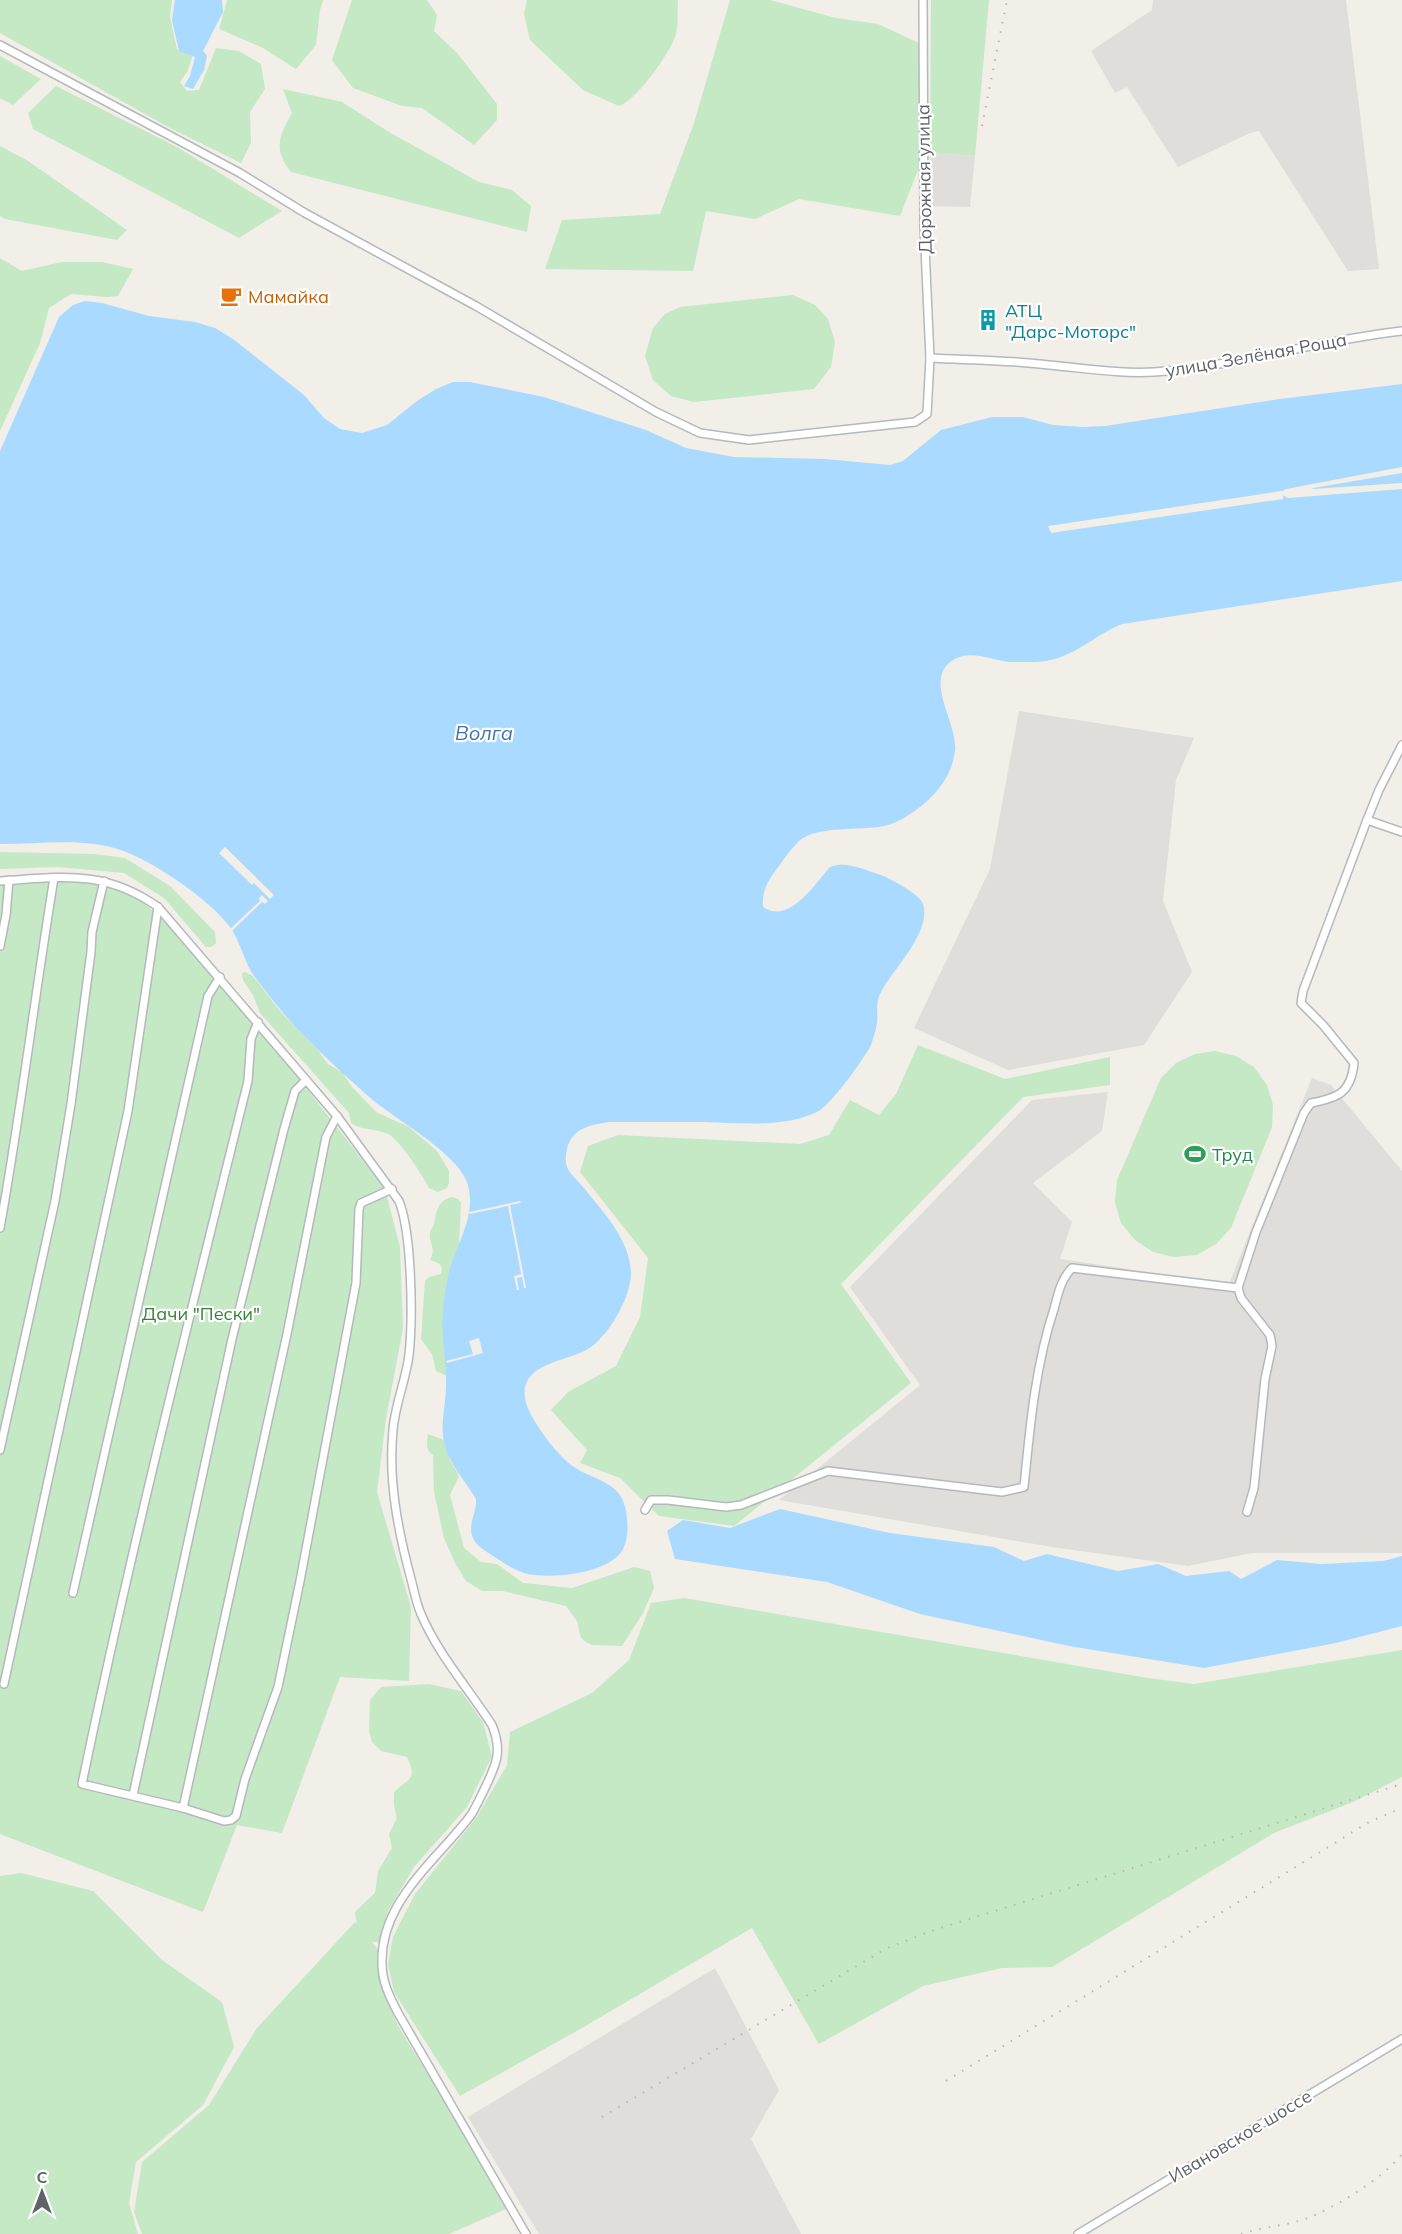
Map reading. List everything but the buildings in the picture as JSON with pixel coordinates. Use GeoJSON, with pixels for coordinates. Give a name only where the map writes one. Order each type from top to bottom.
{"type":"FeatureCollection","features":[{"type":"Feature","properties":{"kind":"street","name":"Дорожная улица"},"geometry":{"type":"LineString","coordinates":[[0,45],[240,173],[305,213],[476,306],[657,412],[700,434],[749,440],[915,422],[927,414],[930,358],[924,226],[923,0]]}},
{"type":"Feature","properties":{"kind":"street","name":"улица Зелёная Роща"},"geometry":{"type":"LineString","coordinates":[[930,358],[1047,364],[1102,371],[1152,372],[1243,361],[1371,334],[1402,331]]}},
{"type":"Feature","properties":{"kind":"street"},"geometry":{"type":"LineString","coordinates":[[1247,1512],[1254,1488],[1265,1379],[1272,1346],[1270,1335],[1241,1298],[1238,1288],[1256,1232],[1304,1113],[1311,1103],[1334,1099],[1352,1081],[1354,1063],[1323,1025],[1301,1003],[1303,991],[1367,820],[1379,790],[1402,745]]}},
{"type":"Feature","properties":{"kind":"street"},"geometry":{"type":"LineString","coordinates":[[1367,820],[1402,831]]}},
{"type":"Feature","properties":{"kind":"street"},"geometry":{"type":"LineString","coordinates":[[0,881],[72,877],[104,881],[139,893],[158,907],[337,1116],[392,1189],[404,1212],[408,1241],[411,1312],[409,1354],[394,1419],[391,1458],[392,1482],[405,1556],[420,1612],[438,1647],[492,1725],[499,1748],[493,1772],[472,1813],[416,1876],[400,1901],[388,1927],[384,1947],[383,1974],[385,1986],[398,2013],[526,2234]]}},
{"type":"Feature","properties":{"kind":"street"},"geometry":{"type":"LineString","coordinates":[[0,1228],[14,1150],[35,992],[54,878]]}},
{"type":"Feature","properties":{"kind":"street"},"geometry":{"type":"LineString","coordinates":[[0,946],[9,880]]}},
{"type":"Feature","properties":{"kind":"street"},"geometry":{"type":"LineString","coordinates":[[0,1450],[55,1201],[71,1104],[92,932],[104,881]]}},
{"type":"Feature","properties":{"kind":"street"},"geometry":{"type":"LineString","coordinates":[[4,1684],[128,1111],[158,907]]}},
{"type":"Feature","properties":{"kind":"street"},"geometry":{"type":"LineString","coordinates":[[73,1593],[208,996],[220,977]]}},
{"type":"Feature","properties":{"kind":"street"},"geometry":{"type":"LineString","coordinates":[[258,1022],[251,1039],[248,1081],[106,1669],[82,1784],[134,1795],[224,1821],[231,1821],[236,1816],[244,1779],[278,1687],[300,1581],[356,1283],[359,1209],[361,1203],[392,1189]]}},
{"type":"Feature","properties":{"kind":"street"},"geometry":{"type":"LineString","coordinates":[[134,1795],[232,1339],[284,1129],[296,1091],[306,1080]]}},
{"type":"Feature","properties":{"kind":"street"},"geometry":{"type":"LineString","coordinates":[[183,1808],[285,1344],[326,1137],[337,1116]]}},
{"type":"Feature","properties":{"kind":"street"},"geometry":{"type":"LineString","coordinates":[[645,1510],[651,1500],[726,1507],[741,1505],[828,1471],[1002,1492],[1024,1487],[1035,1390],[1045,1335],[1064,1276],[1072,1268],[1238,1288]]}},
{"type":"Feature","properties":{"kind":"street","name":"Ивановское шоссе"},"geometry":{"type":"LineString","coordinates":[[1078,2234],[1402,2039]]}},
{"type":"Feature","properties":{"kind":"shaded area"},"geometry":{"type":"Polygon","coordinates":[[[1153,0],[1346,0],[1379,269],[1348,271],[1259,131],[1250,133],[1178,167],[1127,87],[1115,93],[1091,51],[1152,10],[1153,0]]]}},
{"type":"Feature","properties":{"kind":"shaded area"},"geometry":{"type":"Polygon","coordinates":[[[930,152],[975,156],[970,207],[929,206],[930,152]]]}},
{"type":"Feature","properties":{"kind":"shaded area"},"geometry":{"type":"Polygon","coordinates":[[[1019,711],[1194,738],[1176,780],[1163,901],[1192,972],[1144,1045],[1008,1070],[914,1028],[990,869],[1019,711]]]}},
{"type":"Feature","properties":{"kind":"shaded area"},"geometry":{"type":"Polygon","coordinates":[[[1312,1078],[1331,1085],[1402,1171],[1402,1553],[1252,1553],[1188,1566],[1052,1547],[779,1500],[920,1385],[850,1287],[1032,1100],[1108,1092],[1102,1131],[1033,1183],[1072,1222],[1060,1259],[1229,1284],[1312,1078]]]}},
{"type":"Feature","properties":{"kind":"shaded area"},"geometry":{"type":"Polygon","coordinates":[[[715,1968],[779,2090],[751,2139],[801,2234],[539,2234],[468,2117],[715,1968]]]}},
{"type":"Feature","properties":{"kind":"green space"},"geometry":{"type":"Polygon","coordinates":[[[0,0],[172,0],[170,17],[177,49],[193,55],[187,72],[180,82],[187,91],[199,90],[216,48],[239,51],[261,64],[265,89],[250,112],[251,143],[241,163],[170,128],[0,33],[0,0]]]}},
{"type":"Feature","properties":{"kind":"green space"},"geometry":{"type":"Polygon","coordinates":[[[227,0],[323,0],[316,45],[296,69],[263,48],[219,29],[227,0]]]}},
{"type":"Feature","properties":{"kind":"green space"},"geometry":{"type":"Polygon","coordinates":[[[352,0],[427,0],[437,15],[434,31],[457,53],[497,104],[497,120],[474,145],[422,108],[402,106],[353,88],[332,60],[352,0]]]}},
{"type":"Feature","properties":{"kind":"green space"},"geometry":{"type":"Polygon","coordinates":[[[527,0],[678,0],[676,33],[666,55],[651,76],[635,95],[619,106],[583,90],[530,40],[524,14],[527,0]]]}},
{"type":"Feature","properties":{"kind":"green space"},"geometry":{"type":"Polygon","coordinates":[[[730,0],[770,0],[836,18],[878,24],[919,43],[920,165],[900,216],[799,199],[755,219],[706,211],[693,271],[545,269],[562,220],[660,214],[694,123],[730,0]]]}},
{"type":"Feature","properties":{"kind":"green space"},"geometry":{"type":"Polygon","coordinates":[[[931,0],[989,0],[975,156],[930,152],[931,0]]]}},
{"type":"Feature","properties":{"kind":"green space"},"geometry":{"type":"Polygon","coordinates":[[[0,56],[41,79],[13,105],[0,98],[0,56]]]}},
{"type":"Feature","properties":{"kind":"green space"},"geometry":{"type":"Polygon","coordinates":[[[56,86],[177,147],[282,211],[239,238],[33,129],[28,113],[56,86]]]}},
{"type":"Feature","properties":{"kind":"green space"},"geometry":{"type":"Polygon","coordinates":[[[283,89],[342,102],[389,132],[479,182],[512,190],[531,206],[527,232],[291,172],[285,164],[280,149],[281,136],[292,113],[283,89]]]}},
{"type":"Feature","properties":{"kind":"green space"},"geometry":{"type":"Polygon","coordinates":[[[0,146],[28,161],[127,230],[117,240],[5,219],[0,216],[0,146]]]}},
{"type":"Feature","properties":{"kind":"green space"},"geometry":{"type":"Polygon","coordinates":[[[0,258],[22,271],[62,262],[102,262],[133,269],[118,296],[71,294],[49,308],[40,343],[0,431],[0,258]]]}},
{"type":"Feature","properties":{"kind":"green space"},"geometry":{"type":"Polygon","coordinates":[[[793,295],[815,305],[828,319],[835,342],[831,367],[814,389],[694,402],[671,396],[653,380],[645,356],[653,328],[665,314],[680,307],[793,295]]]}},
{"type":"Feature","properties":{"kind":"green space"},"geometry":{"type":"Polygon","coordinates":[[[0,852],[94,854],[125,858],[170,886],[215,932],[216,943],[211,947],[206,947],[164,898],[124,873],[58,867],[0,869],[0,852]]]}},
{"type":"Feature","properties":{"kind":"green space","name":"Дачи \"Пески\""},"geometry":{"type":"Polygon","coordinates":[[[57,882],[100,883],[139,899],[164,921],[301,1081],[385,1189],[400,1247],[403,1328],[386,1419],[377,1492],[411,1607],[409,1681],[340,1677],[282,1833],[237,1825],[203,1912],[0,1834],[0,885],[57,882]]]}},
{"type":"Feature","properties":{"kind":"green space"},"geometry":{"type":"Polygon","coordinates":[[[242,973],[253,976],[280,1011],[317,1049],[328,1064],[342,1072],[352,1087],[376,1112],[409,1127],[437,1151],[449,1171],[447,1188],[438,1192],[429,1188],[405,1151],[388,1134],[351,1123],[349,1113],[260,1013],[253,995],[243,980],[242,973]]]}},
{"type":"Feature","properties":{"kind":"green space"},"geometry":{"type":"Polygon","coordinates":[[[918,1045],[1005,1079],[1110,1057],[1110,1085],[1023,1097],[841,1284],[911,1383],[734,1526],[659,1516],[620,1478],[580,1463],[587,1450],[551,1410],[568,1392],[616,1366],[640,1317],[648,1258],[580,1172],[588,1146],[618,1135],[800,1144],[829,1135],[850,1100],[879,1115],[896,1094],[918,1045]]]}},
{"type":"Feature","properties":{"kind":"green space","name":"Труд"},"geometry":{"type":"Polygon","coordinates":[[[1215,1051],[1236,1056],[1254,1067],[1267,1085],[1273,1105],[1272,1127],[1231,1228],[1216,1244],[1197,1255],[1174,1257],[1153,1252],[1135,1240],[1121,1223],[1115,1202],[1117,1180],[1161,1078],[1176,1063],[1195,1054],[1215,1051]]]}},
{"type":"Feature","properties":{"kind":"green space"},"geometry":{"type":"Polygon","coordinates":[[[452,1197],[461,1203],[459,1246],[454,1257],[447,1376],[436,1371],[432,1354],[421,1339],[425,1281],[429,1277],[441,1274],[442,1269],[440,1264],[430,1260],[433,1248],[430,1232],[441,1204],[452,1197]]]}},
{"type":"Feature","properties":{"kind":"green space"},"geometry":{"type":"Polygon","coordinates":[[[428,1434],[444,1440],[450,1460],[459,1476],[450,1495],[464,1548],[481,1562],[497,1564],[523,1583],[572,1588],[634,1567],[650,1571],[654,1588],[643,1613],[622,1646],[592,1645],[586,1642],[581,1638],[577,1621],[566,1606],[503,1591],[482,1591],[466,1581],[444,1538],[434,1492],[433,1455],[428,1448],[428,1434]]]}},
{"type":"Feature","properties":{"kind":"green space"},"geometry":{"type":"Polygon","coordinates":[[[684,1598],[1194,1684],[1402,1650],[1402,1777],[1353,1802],[1274,1833],[1052,1967],[1002,1968],[923,1986],[819,2044],[752,1928],[582,2028],[460,2096],[394,1992],[388,1964],[393,1937],[415,1894],[476,1818],[507,1765],[510,1732],[592,1693],[629,1660],[651,1603],[684,1598]]]}},
{"type":"Feature","properties":{"kind":"green space"},"geometry":{"type":"Polygon","coordinates":[[[429,1684],[461,1691],[483,1722],[492,1756],[467,1807],[414,1867],[388,1911],[380,1942],[372,1942],[380,1952],[380,1971],[389,2006],[405,2038],[435,2085],[506,2209],[449,2234],[142,2234],[134,2212],[142,2162],[209,2105],[257,2028],[355,1922],[357,1924],[355,1912],[375,1893],[378,1871],[392,1848],[389,1834],[397,1818],[394,1792],[411,1777],[412,1770],[407,1757],[381,1751],[372,1742],[369,1731],[370,1700],[381,1687],[429,1684]]]}},
{"type":"Feature","properties":{"kind":"green space"},"geometry":{"type":"Polygon","coordinates":[[[21,1873],[93,1891],[162,1960],[222,2002],[234,2047],[203,2105],[136,2162],[129,2203],[138,2234],[0,2234],[0,1876],[21,1873]]]}},
{"type":"Feature","properties":{"kind":"water"},"geometry":{"type":"Polygon","coordinates":[[[175,0],[222,0],[223,12],[203,51],[207,56],[204,70],[193,89],[184,86],[190,76],[195,57],[179,51],[172,20],[175,0]]]}},
{"type":"Feature","properties":{"kind":"water","name":"Волга"},"geometry":{"type":"Polygon","coordinates":[[[85,301],[102,303],[149,316],[195,322],[215,328],[233,339],[304,395],[324,418],[340,429],[362,433],[387,425],[436,389],[453,382],[470,382],[544,397],[646,430],[686,448],[734,457],[825,459],[890,465],[903,461],[941,430],[992,417],[1023,417],[1053,425],[1105,426],[1280,399],[1402,384],[1402,467],[1286,489],[1282,491],[1282,495],[1288,498],[1402,489],[1402,581],[1122,624],[1068,654],[1045,661],[1009,662],[975,655],[961,656],[945,667],[941,677],[943,701],[954,739],[955,751],[951,768],[933,796],[894,823],[817,833],[799,841],[790,851],[764,891],[763,907],[773,911],[782,911],[792,907],[809,892],[830,867],[836,865],[848,865],[878,874],[910,891],[923,904],[924,915],[917,938],[879,996],[877,1023],[871,1045],[846,1081],[823,1108],[804,1117],[776,1122],[609,1122],[589,1126],[573,1136],[567,1151],[567,1167],[621,1238],[630,1261],[630,1282],[618,1314],[598,1341],[582,1352],[538,1370],[530,1377],[526,1386],[525,1398],[537,1425],[560,1455],[574,1467],[611,1486],[622,1498],[627,1522],[627,1538],[624,1547],[618,1556],[594,1569],[549,1576],[524,1573],[508,1566],[484,1550],[476,1543],[471,1533],[476,1499],[446,1450],[443,1428],[446,1392],[442,1330],[444,1297],[452,1262],[465,1229],[470,1206],[467,1182],[460,1170],[437,1147],[368,1096],[308,1040],[285,1016],[252,973],[232,930],[213,909],[186,887],[143,860],[116,848],[67,842],[0,844],[0,451],[59,317],[73,305],[85,301]]]}},
{"type":"Feature","properties":{"kind":"water"},"geometry":{"type":"Polygon","coordinates":[[[1402,473],[1402,483],[1312,489],[1313,488],[1402,473]]]}},
{"type":"Feature","properties":{"kind":"water"},"geometry":{"type":"Polygon","coordinates":[[[780,1509],[890,1533],[994,1547],[1024,1561],[1047,1554],[1118,1571],[1158,1564],[1186,1576],[1229,1571],[1241,1579],[1277,1560],[1321,1564],[1383,1561],[1402,1556],[1402,1626],[1336,1643],[1204,1668],[1069,1646],[920,1614],[827,1582],[675,1559],[667,1531],[683,1520],[730,1528],[780,1509]]]}},
{"type":"Feature","properties":{"kind":"pier"},"geometry":{"type":"Polygon","coordinates":[[[1282,491],[1283,499],[1051,533],[1048,526],[1282,491]]]}},
{"type":"Feature","properties":{"kind":"pier"},"geometry":{"type":"Polygon","coordinates":[[[225,847],[274,895],[270,899],[219,853],[225,847]]]}},
{"type":"Feature","properties":{"kind":"pier"},"geometry":{"type":"Polygon","coordinates":[[[262,895],[268,901],[265,904],[262,902],[232,931],[230,929],[260,901],[259,898],[262,895]]]}},
{"type":"Feature","properties":{"kind":"pier"},"geometry":{"type":"Polygon","coordinates":[[[520,1201],[521,1203],[510,1205],[526,1288],[524,1288],[522,1277],[517,1278],[519,1290],[517,1290],[514,1276],[521,1274],[508,1206],[470,1214],[469,1212],[520,1201]]]}},
{"type":"Feature","properties":{"kind":"pier"},"geometry":{"type":"Polygon","coordinates":[[[479,1338],[483,1353],[447,1363],[446,1361],[473,1354],[469,1341],[479,1338]]]}},
{"type":"Feature","properties":{"kind":"railway"},"geometry":{"type":"LineString","coordinates":[[982,126],[1007,0]]}},
{"type":"Feature","properties":{"kind":"railway"},"geometry":{"type":"LineString","coordinates":[[602,2117],[887,1948],[934,1930],[1402,1784]]}},
{"type":"Feature","properties":{"kind":"railway"},"geometry":{"type":"LineString","coordinates":[[946,2081],[1369,1822],[1402,1808]]}},
{"type":"Feature","properties":{"kind":"railway"},"geometry":{"type":"LineString","coordinates":[[1241,2234],[1305,2219],[1330,2208],[1370,2183],[1402,2154]]}},
{"type":"Feature","properties":{"kind":"place","name":"Мамайка"},"geometry":{"type":"Point","coordinates":[231,296]}},
{"type":"Feature","properties":{"kind":"place","name":"АТЦ \"Дарс-Моторс\""},"geometry":{"type":"Point","coordinates":[988,320]}},
{"type":"Feature","properties":{"kind":"place","name":"Труд"},"geometry":{"type":"Point","coordinates":[1195,1154]}}]}
